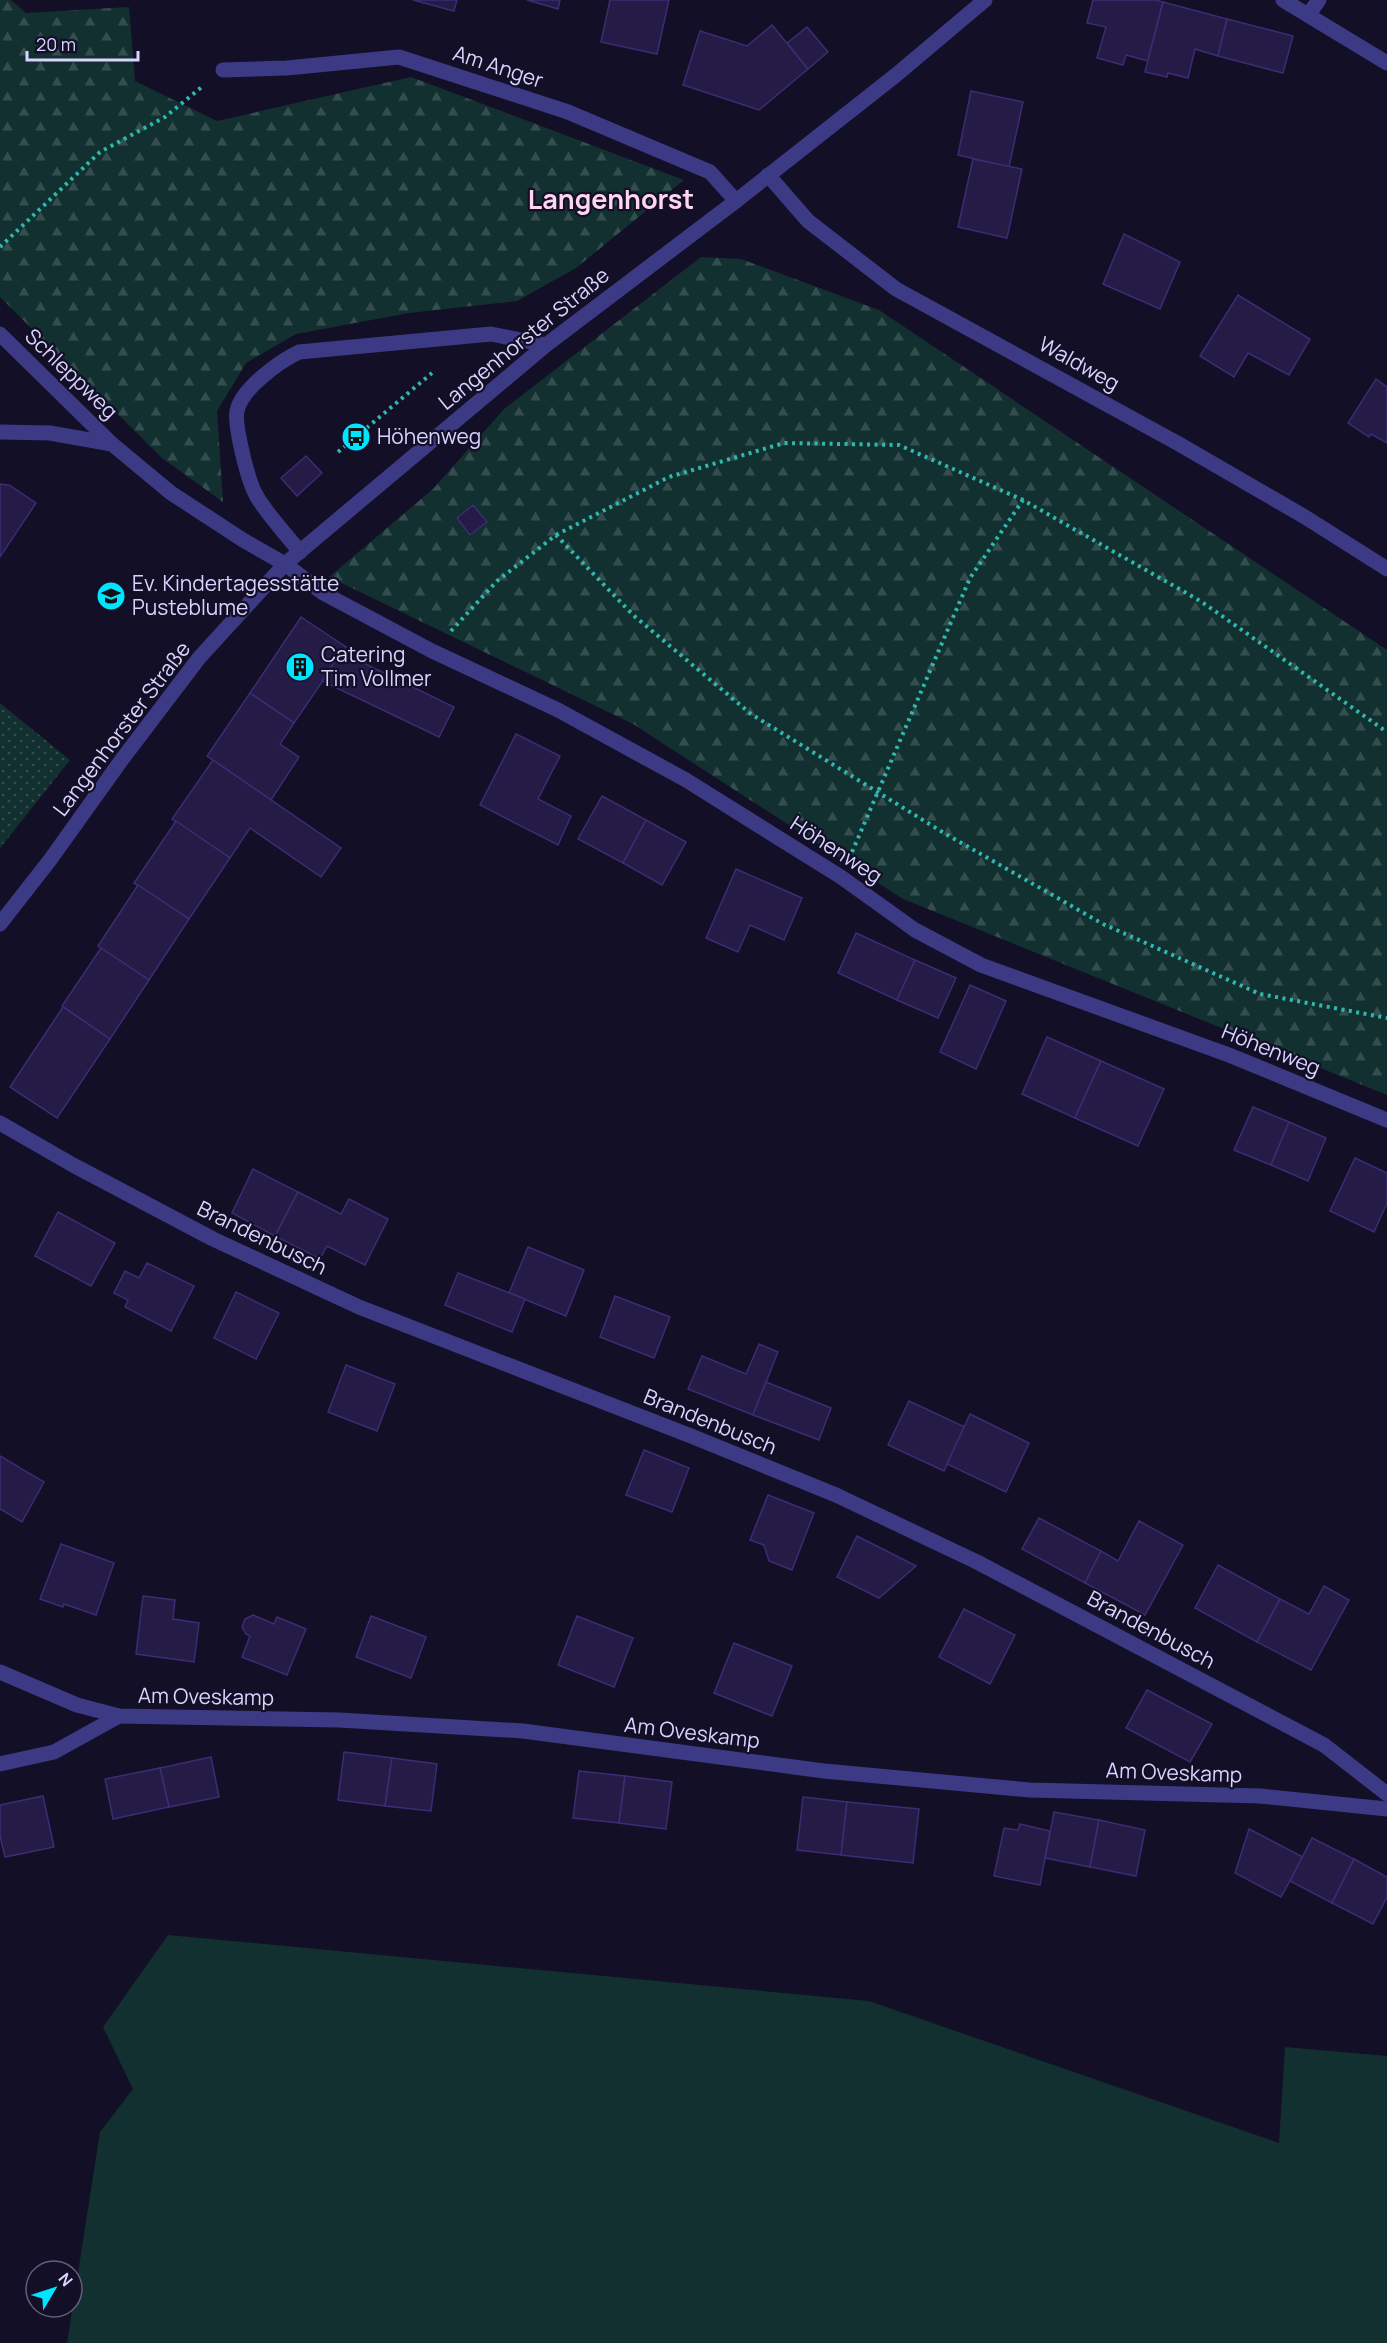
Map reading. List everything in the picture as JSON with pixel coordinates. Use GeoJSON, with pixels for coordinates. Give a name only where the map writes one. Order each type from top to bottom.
{"type":"FeatureCollection","features":[{"type":"Feature","properties":{"kind":"street","name":"Langenhorster Straße"},"geometry":{"type":"LineString","coordinates":[[0,924],[199,658],[285,564],[546,345],[736,201],[896,75],[985,0]]}},
{"type":"Feature","properties":{"kind":"street"},"geometry":{"type":"LineString","coordinates":[[1283,0],[1387,63]]}},
{"type":"Feature","properties":{"kind":"street"},"geometry":{"type":"LineString","coordinates":[[1308,15],[1319,0]]}},
{"type":"Feature","properties":{"kind":"street","name":"Am Anger"},"geometry":{"type":"LineString","coordinates":[[223,70],[287,68],[399,57],[568,112],[699,167],[710,172],[736,201]]}},
{"type":"Feature","properties":{"kind":"street","name":"Waldweg"},"geometry":{"type":"LineString","coordinates":[[768,175],[808,221],[897,289],[1189,450],[1305,517],[1387,569]]}},
{"type":"Feature","properties":{"kind":"street","name":"Schleppweg"},"geometry":{"type":"LineString","coordinates":[[0,334],[112,444],[171,494],[285,564]]}},
{"type":"Feature","properties":{"kind":"street"},"geometry":{"type":"LineString","coordinates":[[300,552],[255,493],[242,455],[237,411],[248,391],[280,361],[299,351],[491,334],[546,345]]}},
{"type":"Feature","properties":{"kind":"street"},"geometry":{"type":"LineString","coordinates":[[0,432],[50,433],[112,444]]}},
{"type":"Feature","properties":{"kind":"street","name":"Höhenweg"},"geometry":{"type":"LineString","coordinates":[[285,564],[323,593],[432,651],[558,710],[686,780],[841,877],[915,930],[981,965],[1229,1055],[1387,1120]]}},
{"type":"Feature","properties":{"kind":"street","name":"Brandenbusch"},"geometry":{"type":"LineString","coordinates":[[0,1123],[213,1239],[360,1307],[836,1495],[977,1562],[1324,1745],[1387,1794]]}},
{"type":"Feature","properties":{"kind":"street","name":"Am Oveskamp"},"geometry":{"type":"LineString","coordinates":[[0,1672],[77,1705],[119,1716],[339,1720],[524,1731],[824,1771],[1030,1790],[1260,1796],[1387,1809]]}},
{"type":"Feature","properties":{"kind":"street"},"geometry":{"type":"LineString","coordinates":[[0,1764],[54,1752],[119,1716]]}},
{"type":"Feature","properties":{"kind":"path"},"geometry":{"type":"LineString","coordinates":[[0,247],[100,152],[165,117],[223,70]]}},
{"type":"Feature","properties":{"kind":"path"},"geometry":{"type":"LineString","coordinates":[[338,452],[432,373]]}},
{"type":"Feature","properties":{"kind":"path"},"geometry":{"type":"LineString","coordinates":[[432,651],[497,580],[556,535],[669,477],[784,443],[899,445],[1023,500],[1202,602],[1387,732]]}},
{"type":"Feature","properties":{"kind":"path"},"geometry":{"type":"LineString","coordinates":[[841,877],[970,578],[1023,500]]}},
{"type":"Feature","properties":{"kind":"path"},"geometry":{"type":"LineString","coordinates":[[556,535],[633,615],[751,714],[878,794],[1103,924],[1260,994],[1387,1018]]}},
{"type":"Feature","properties":{"kind":"green space"},"geometry":{"type":"Polygon","coordinates":[[[0,0],[11,0],[26,13],[129,7],[135,81],[217,121],[411,77],[684,180],[576,268],[517,301],[409,313],[296,334],[246,363],[217,411],[223,502],[162,458],[0,297],[0,0]]]}},
{"type":"Feature","properties":{"kind":"green space"},"geometry":{"type":"Polygon","coordinates":[[[701,257],[741,259],[879,310],[1387,650],[1387,1095],[903,899],[633,724],[329,577],[433,489],[504,409],[701,257]]]}},
{"type":"Feature","properties":{"kind":"green space"},"geometry":{"type":"Polygon","coordinates":[[[0,703],[70,760],[0,848],[0,703]]]}},
{"type":"Feature","properties":{"kind":"green space"},"geometry":{"type":"Polygon","coordinates":[[[168,1935],[869,2001],[1279,2143],[1285,2047],[1387,2056],[1387,2343],[67,2343],[71,2319],[84,2319],[84,2259],[80,2259],[100,2132],[133,2089],[103,2027],[168,1935]]]}},
{"type":"Feature","properties":{"kind":"building"},"geometry":{"type":"Polygon","coordinates":[[[413,0],[457,0],[454,11],[413,0]]]}},
{"type":"Feature","properties":{"kind":"building"},"geometry":{"type":"Polygon","coordinates":[[[527,0],[560,0],[558,9],[527,0]]]}},
{"type":"Feature","properties":{"kind":"building"},"geometry":{"type":"Polygon","coordinates":[[[610,0],[669,0],[657,54],[601,42],[610,0]]]}},
{"type":"Feature","properties":{"kind":"building"},"geometry":{"type":"Polygon","coordinates":[[[1093,0],[1163,2],[1148,61],[1126,55],[1123,65],[1097,58],[1106,27],[1087,23],[1093,0]]]}},
{"type":"Feature","properties":{"kind":"building"},"geometry":{"type":"Polygon","coordinates":[[[1163,2],[1227,19],[1218,56],[1195,49],[1188,78],[1168,73],[1167,77],[1145,72],[1163,2]]]}},
{"type":"Feature","properties":{"kind":"building"},"geometry":{"type":"Polygon","coordinates":[[[1227,19],[1293,36],[1283,73],[1218,56],[1227,19]]]}},
{"type":"Feature","properties":{"kind":"building"},"geometry":{"type":"Polygon","coordinates":[[[772,25],[808,69],[759,110],[683,85],[700,31],[747,46],[772,25]]]}},
{"type":"Feature","properties":{"kind":"building"},"geometry":{"type":"Polygon","coordinates":[[[807,27],[828,52],[808,69],[787,43],[807,27]]]}},
{"type":"Feature","properties":{"kind":"building"},"geometry":{"type":"Polygon","coordinates":[[[971,91],[1023,102],[1009,167],[958,155],[971,91]]]}},
{"type":"Feature","properties":{"kind":"building"},"geometry":{"type":"Polygon","coordinates":[[[973,159],[1022,169],[1007,238],[958,227],[973,159]]]}},
{"type":"Feature","properties":{"kind":"building"},"geometry":{"type":"Polygon","coordinates":[[[1124,234],[1180,262],[1160,309],[1103,284],[1124,234]]]}},
{"type":"Feature","properties":{"kind":"building"},"geometry":{"type":"Polygon","coordinates":[[[1238,295],[1310,339],[1289,375],[1248,353],[1234,377],[1200,356],[1238,295]]]}},
{"type":"Feature","properties":{"kind":"building"},"geometry":{"type":"Polygon","coordinates":[[[1376,379],[1387,387],[1387,443],[1371,434],[1369,437],[1348,423],[1376,379]]]}},
{"type":"Feature","properties":{"kind":"building"},"geometry":{"type":"Polygon","coordinates":[[[306,456],[322,473],[297,496],[281,478],[306,456]]]}},
{"type":"Feature","properties":{"kind":"building"},"geometry":{"type":"Polygon","coordinates":[[[0,484],[9,485],[36,503],[0,557],[0,484]]]}},
{"type":"Feature","properties":{"kind":"building"},"geometry":{"type":"Polygon","coordinates":[[[473,505],[487,522],[470,535],[457,518],[473,505]]]}},
{"type":"Feature","properties":{"kind":"building","name":"Catering Tim Vollmer"},"geometry":{"type":"Polygon","coordinates":[[[301,617],[346,647],[294,723],[250,693],[301,617]]]}},
{"type":"Feature","properties":{"kind":"building"},"geometry":{"type":"Polygon","coordinates":[[[341,652],[454,707],[439,737],[322,681],[341,652]]]}},
{"type":"Feature","properties":{"kind":"building"},"geometry":{"type":"Polygon","coordinates":[[[250,693],[294,723],[280,744],[299,757],[271,800],[207,756],[250,693]]]}},
{"type":"Feature","properties":{"kind":"building"},"geometry":{"type":"Polygon","coordinates":[[[516,734],[560,756],[538,799],[571,816],[558,845],[480,805],[516,734]]]}},
{"type":"Feature","properties":{"kind":"building"},"geometry":{"type":"Polygon","coordinates":[[[213,760],[341,848],[321,877],[250,828],[230,858],[172,819],[213,760]]]}},
{"type":"Feature","properties":{"kind":"building"},"geometry":{"type":"Polygon","coordinates":[[[602,796],[646,820],[623,863],[578,839],[602,796]]]}},
{"type":"Feature","properties":{"kind":"building"},"geometry":{"type":"Polygon","coordinates":[[[646,820],[686,842],[662,885],[623,863],[646,820]]]}},
{"type":"Feature","properties":{"kind":"building"},"geometry":{"type":"Polygon","coordinates":[[[176,821],[230,858],[189,919],[134,883],[176,821]]]}},
{"type":"Feature","properties":{"kind":"building"},"geometry":{"type":"Polygon","coordinates":[[[736,869],[802,898],[784,940],[750,925],[738,952],[706,938],[736,869]]]}},
{"type":"Feature","properties":{"kind":"building"},"geometry":{"type":"Polygon","coordinates":[[[138,885],[189,919],[149,980],[98,946],[138,885]]]}},
{"type":"Feature","properties":{"kind":"building"},"geometry":{"type":"Polygon","coordinates":[[[856,933],[915,960],[897,1000],[838,973],[856,933]]]}},
{"type":"Feature","properties":{"kind":"building"},"geometry":{"type":"Polygon","coordinates":[[[101,948],[149,980],[110,1039],[62,1006],[101,948]]]}},
{"type":"Feature","properties":{"kind":"building"},"geometry":{"type":"Polygon","coordinates":[[[915,960],[956,978],[938,1018],[897,1000],[915,960]]]}},
{"type":"Feature","properties":{"kind":"building"},"geometry":{"type":"Polygon","coordinates":[[[970,985],[1006,1001],[976,1069],[940,1052],[970,985]]]}},
{"type":"Feature","properties":{"kind":"building"},"geometry":{"type":"Polygon","coordinates":[[[63,1007],[110,1039],[57,1118],[10,1087],[63,1007]]]}},
{"type":"Feature","properties":{"kind":"building"},"geometry":{"type":"Polygon","coordinates":[[[1047,1037],[1101,1061],[1075,1118],[1022,1094],[1047,1037]]]}},
{"type":"Feature","properties":{"kind":"building"},"geometry":{"type":"Polygon","coordinates":[[[1101,1061],[1164,1089],[1138,1146],[1075,1118],[1101,1061]]]}},
{"type":"Feature","properties":{"kind":"building"},"geometry":{"type":"Polygon","coordinates":[[[1253,1107],[1289,1122],[1271,1165],[1234,1150],[1253,1107]]]}},
{"type":"Feature","properties":{"kind":"building"},"geometry":{"type":"Polygon","coordinates":[[[1289,1122],[1326,1138],[1308,1181],[1271,1165],[1289,1122]]]}},
{"type":"Feature","properties":{"kind":"building"},"geometry":{"type":"Polygon","coordinates":[[[1355,1158],[1387,1173],[1387,1203],[1374,1232],[1330,1211],[1355,1158]]]}},
{"type":"Feature","properties":{"kind":"building"},"geometry":{"type":"Polygon","coordinates":[[[253,1169],[298,1192],[275,1236],[232,1213],[253,1169]]]}},
{"type":"Feature","properties":{"kind":"building"},"geometry":{"type":"Polygon","coordinates":[[[298,1192],[341,1214],[349,1199],[388,1219],[365,1265],[327,1246],[320,1259],[275,1236],[298,1192]]]}},
{"type":"Feature","properties":{"kind":"building"},"geometry":{"type":"Polygon","coordinates":[[[58,1212],[115,1243],[91,1286],[35,1256],[58,1212]]]}},
{"type":"Feature","properties":{"kind":"building"},"geometry":{"type":"Polygon","coordinates":[[[528,1247],[584,1270],[566,1316],[509,1293],[528,1247]]]}},
{"type":"Feature","properties":{"kind":"building"},"geometry":{"type":"Polygon","coordinates":[[[147,1263],[194,1286],[171,1331],[125,1307],[128,1300],[114,1293],[125,1271],[139,1278],[147,1263]]]}},
{"type":"Feature","properties":{"kind":"building"},"geometry":{"type":"Polygon","coordinates":[[[458,1273],[525,1299],[512,1332],[445,1305],[458,1273]]]}},
{"type":"Feature","properties":{"kind":"building"},"geometry":{"type":"Polygon","coordinates":[[[236,1292],[279,1313],[256,1359],[214,1338],[236,1292]]]}},
{"type":"Feature","properties":{"kind":"building"},"geometry":{"type":"Polygon","coordinates":[[[615,1296],[670,1317],[654,1358],[600,1337],[615,1296]]]}},
{"type":"Feature","properties":{"kind":"building"},"geometry":{"type":"Polygon","coordinates":[[[759,1344],[778,1352],[753,1415],[688,1389],[702,1356],[746,1374],[759,1344]]]}},
{"type":"Feature","properties":{"kind":"building"},"geometry":{"type":"Polygon","coordinates":[[[346,1365],[395,1384],[377,1431],[328,1412],[346,1365]]]}},
{"type":"Feature","properties":{"kind":"building"},"geometry":{"type":"Polygon","coordinates":[[[766,1382],[831,1408],[819,1440],[753,1415],[766,1382]]]}},
{"type":"Feature","properties":{"kind":"building"},"geometry":{"type":"Polygon","coordinates":[[[909,1401],[965,1427],[944,1471],[888,1445],[909,1401]]]}},
{"type":"Feature","properties":{"kind":"building"},"geometry":{"type":"Polygon","coordinates":[[[970,1414],[1029,1443],[1006,1492],[947,1464],[970,1414]]]}},
{"type":"Feature","properties":{"kind":"building"},"geometry":{"type":"Polygon","coordinates":[[[644,1450],[689,1468],[672,1512],[626,1495],[644,1450]]]}},
{"type":"Feature","properties":{"kind":"building"},"geometry":{"type":"Polygon","coordinates":[[[0,1456],[44,1482],[22,1522],[0,1509],[0,1456]]]}},
{"type":"Feature","properties":{"kind":"building"},"geometry":{"type":"Polygon","coordinates":[[[768,1495],[814,1513],[792,1570],[769,1561],[764,1545],[750,1540],[768,1495]]]}},
{"type":"Feature","properties":{"kind":"building"},"geometry":{"type":"Polygon","coordinates":[[[1039,1518],[1101,1551],[1085,1583],[1022,1549],[1039,1518]]]}},
{"type":"Feature","properties":{"kind":"building"},"geometry":{"type":"Polygon","coordinates":[[[1139,1521],[1183,1545],[1145,1615],[1085,1583],[1101,1551],[1118,1561],[1139,1521]]]}},
{"type":"Feature","properties":{"kind":"building"},"geometry":{"type":"Polygon","coordinates":[[[857,1536],[916,1566],[879,1598],[837,1577],[857,1536]]]}},
{"type":"Feature","properties":{"kind":"building"},"geometry":{"type":"Polygon","coordinates":[[[61,1544],[114,1563],[96,1615],[40,1599],[61,1544]]]}},
{"type":"Feature","properties":{"kind":"building"},"geometry":{"type":"Polygon","coordinates":[[[1218,1565],[1280,1599],[1257,1642],[1195,1608],[1218,1565]]]}},
{"type":"Feature","properties":{"kind":"building"},"geometry":{"type":"Polygon","coordinates":[[[1324,1586],[1349,1600],[1311,1670],[1257,1642],[1280,1599],[1309,1614],[1324,1586]]]}},
{"type":"Feature","properties":{"kind":"building"},"geometry":{"type":"Polygon","coordinates":[[[143,1596],[175,1600],[173,1619],[199,1623],[194,1662],[136,1654],[143,1596]]]}},
{"type":"Feature","properties":{"kind":"building"},"geometry":{"type":"Polygon","coordinates":[[[964,1609],[1015,1635],[990,1684],[939,1657],[964,1609]]]}},
{"type":"Feature","properties":{"kind":"building"},"geometry":{"type":"Polygon","coordinates":[[[253,1615],[274,1624],[277,1617],[306,1629],[287,1675],[242,1657],[250,1636],[242,1627],[245,1619],[253,1615]]]}},
{"type":"Feature","properties":{"kind":"building"},"geometry":{"type":"Polygon","coordinates":[[[371,1616],[426,1637],[411,1678],[356,1657],[371,1616]]]}},
{"type":"Feature","properties":{"kind":"building"},"geometry":{"type":"Polygon","coordinates":[[[577,1616],[633,1638],[614,1687],[558,1665],[577,1616]]]}},
{"type":"Feature","properties":{"kind":"building"},"geometry":{"type":"Polygon","coordinates":[[[734,1643],[792,1666],[772,1716],[714,1693],[734,1643]]]}},
{"type":"Feature","properties":{"kind":"building"},"geometry":{"type":"Polygon","coordinates":[[[1147,1690],[1212,1724],[1190,1762],[1126,1728],[1147,1690]]]}},
{"type":"Feature","properties":{"kind":"building"},"geometry":{"type":"Polygon","coordinates":[[[344,1752],[392,1758],[385,1806],[338,1800],[344,1752]]]}},
{"type":"Feature","properties":{"kind":"building"},"geometry":{"type":"Polygon","coordinates":[[[211,1757],[219,1797],[169,1807],[160,1768],[211,1757]]]}},
{"type":"Feature","properties":{"kind":"building"},"geometry":{"type":"Polygon","coordinates":[[[392,1758],[437,1764],[431,1811],[385,1806],[392,1758]]]}},
{"type":"Feature","properties":{"kind":"building"},"geometry":{"type":"Polygon","coordinates":[[[160,1768],[169,1807],[113,1819],[105,1779],[160,1768]]]}},
{"type":"Feature","properties":{"kind":"building"},"geometry":{"type":"Polygon","coordinates":[[[579,1771],[625,1776],[619,1823],[573,1818],[579,1771]]]}},
{"type":"Feature","properties":{"kind":"building"},"geometry":{"type":"Polygon","coordinates":[[[625,1776],[672,1782],[666,1829],[619,1823],[625,1776]]]}},
{"type":"Feature","properties":{"kind":"building"},"geometry":{"type":"Polygon","coordinates":[[[43,1796],[54,1847],[5,1857],[0,1836],[0,1805],[43,1796]]]}},
{"type":"Feature","properties":{"kind":"building"},"geometry":{"type":"Polygon","coordinates":[[[803,1797],[847,1802],[841,1855],[797,1850],[803,1797]]]}},
{"type":"Feature","properties":{"kind":"building"},"geometry":{"type":"Polygon","coordinates":[[[847,1802],[919,1809],[913,1863],[841,1855],[847,1802]]]}},
{"type":"Feature","properties":{"kind":"building"},"geometry":{"type":"Polygon","coordinates":[[[1054,1812],[1099,1820],[1090,1867],[1045,1858],[1054,1812]]]}},
{"type":"Feature","properties":{"kind":"building"},"geometry":{"type":"Polygon","coordinates":[[[1099,1820],[1145,1830],[1136,1876],[1090,1867],[1099,1820]]]}},
{"type":"Feature","properties":{"kind":"building"},"geometry":{"type":"Polygon","coordinates":[[[1020,1824],[1050,1831],[1040,1885],[994,1876],[1004,1828],[1018,1830],[1020,1824]]]}},
{"type":"Feature","properties":{"kind":"building"},"geometry":{"type":"Polygon","coordinates":[[[1249,1829],[1303,1857],[1281,1897],[1235,1873],[1249,1829]]]}},
{"type":"Feature","properties":{"kind":"building"},"geometry":{"type":"Polygon","coordinates":[[[1312,1838],[1354,1859],[1332,1903],[1290,1881],[1312,1838]]]}},
{"type":"Feature","properties":{"kind":"building"},"geometry":{"type":"Polygon","coordinates":[[[1354,1859],[1387,1877],[1387,1897],[1373,1924],[1332,1903],[1354,1859]]]}},
{"type":"Feature","properties":{"kind":"place","name":"Höhenweg"},"geometry":{"type":"Point","coordinates":[356,437]}},
{"type":"Feature","properties":{"kind":"place","name":"Ev. Kindertagesstätte Pusteblume"},"geometry":{"type":"Point","coordinates":[111,596]}},
{"type":"Feature","properties":{"kind":"place","name":"Catering Tim Vollmer"},"geometry":{"type":"Point","coordinates":[300,667]}},
{"type":"Feature","properties":{"kind":"district","name":"Langenhorst"},"geometry":{"type":"Point","coordinates":[611,200]}}]}
